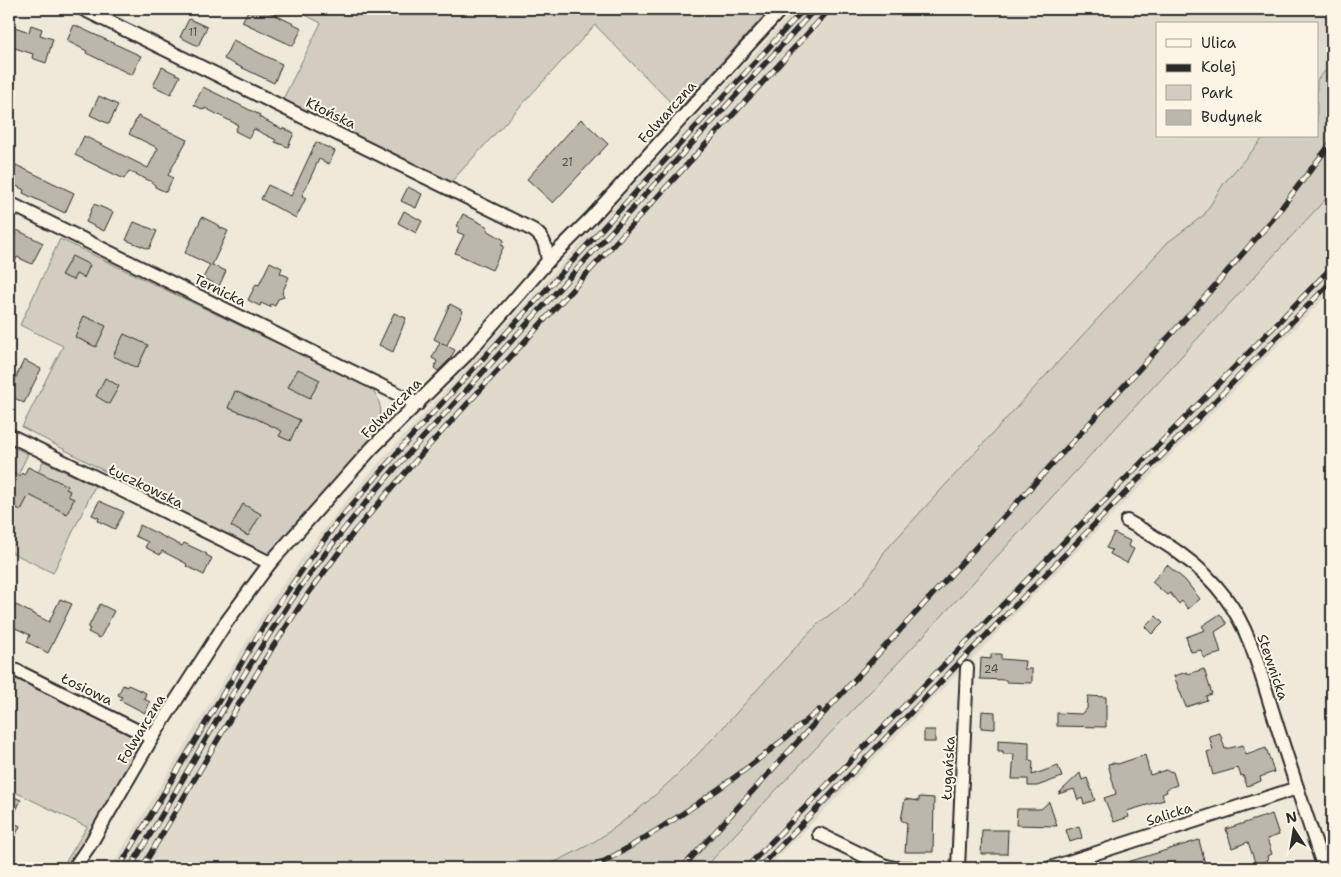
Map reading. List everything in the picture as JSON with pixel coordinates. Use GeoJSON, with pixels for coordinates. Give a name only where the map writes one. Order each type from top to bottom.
{"type":"FeatureCollection","features":[{"type":"Feature","properties":{"kind":"street","name":"Kłońska"},"geometry":{"type":"LineString","coordinates":[[83,9],[533,230],[540,235],[545,244],[548,261]]}},
{"type":"Feature","properties":{"kind":"street","name":"Folwarczna"},"geometry":{"type":"LineString","coordinates":[[74,868],[91,843],[152,738],[225,624],[270,564],[372,448],[466,354],[548,261],[591,218],[781,9]]}},
{"type":"Feature","properties":{"kind":"street","name":"Ternicka"},"geometry":{"type":"LineString","coordinates":[[9,203],[418,404]]}},
{"type":"Feature","properties":{"kind":"street","name":"Łuczkowska"},"geometry":{"type":"LineString","coordinates":[[9,435],[270,564]]}},
{"type":"Feature","properties":{"kind":"street","name":"Stewnicka"},"geometry":{"type":"LineString","coordinates":[[1127,521],[1178,552],[1207,577],[1225,597],[1244,628],[1324,868]]}},
{"type":"Feature","properties":{"kind":"street","name":"Łosiowa"},"geometry":{"type":"LineString","coordinates":[[9,667],[152,738]]}},
{"type":"Feature","properties":{"kind":"street","name":"Ługańska"},"geometry":{"type":"LineString","coordinates":[[958,868],[967,668]]}},
{"type":"Feature","properties":{"kind":"street","name":"Salicka"},"geometry":{"type":"LineString","coordinates":[[1050,868],[1297,788]]}},
{"type":"Feature","properties":{"kind":"street"},"geometry":{"type":"LineString","coordinates":[[819,834],[883,865],[894,868],[910,868]]}},
{"type":"Feature","properties":{"kind":"shaded area"},"geometry":{"type":"Polygon","coordinates":[[[795,9],[1332,9],[1332,290],[768,868],[111,868],[269,604],[341,507],[385,456],[795,9]]]}},
{"type":"Feature","properties":{"kind":"green space"},"geometry":{"type":"Polygon","coordinates":[[[294,9],[770,9],[678,110],[595,25],[450,183],[282,101],[321,23],[294,9]]]}},
{"type":"Feature","properties":{"kind":"green space"},"geometry":{"type":"Polygon","coordinates":[[[1332,63],[1332,192],[978,577],[759,808],[705,868],[541,868],[579,850],[606,834],[643,806],[696,756],[818,624],[846,603],[872,573],[884,552],[1168,242],[1204,215],[1224,183],[1263,138],[1318,138],[1318,79],[1332,63]]]}},
{"type":"Feature","properties":{"kind":"green space"},"geometry":{"type":"Polygon","coordinates":[[[60,239],[372,389],[375,393],[380,406],[381,416],[376,432],[367,447],[272,553],[260,554],[22,427],[63,346],[20,325],[60,239]]]}},
{"type":"Feature","properties":{"kind":"green space"},"geometry":{"type":"Polygon","coordinates":[[[9,445],[28,454],[18,475],[14,473],[9,482],[9,445]]]}},
{"type":"Feature","properties":{"kind":"green space"},"geometry":{"type":"Polygon","coordinates":[[[43,461],[95,486],[53,573],[9,551],[9,507],[12,508],[13,506],[21,510],[43,461]]]}},
{"type":"Feature","properties":{"kind":"green space"},"geometry":{"type":"Polygon","coordinates":[[[9,675],[142,740],[143,744],[69,868],[62,868],[87,827],[9,789],[9,675]]]}},
{"type":"Feature","properties":{"kind":"building"},"geometry":{"type":"Polygon","coordinates":[[[249,9],[263,9],[302,28],[293,46],[242,22],[249,9]]]}},
{"type":"Feature","properties":{"kind":"building"},"geometry":{"type":"Polygon","coordinates":[[[189,19],[207,27],[198,46],[180,37],[189,19]]]}},
{"type":"Feature","properties":{"kind":"building"},"geometry":{"type":"Polygon","coordinates":[[[9,25],[29,32],[31,25],[42,29],[40,35],[53,39],[46,63],[32,58],[33,54],[9,46],[9,25]]]}},
{"type":"Feature","properties":{"kind":"building"},"geometry":{"type":"Polygon","coordinates":[[[74,25],[141,56],[132,75],[86,53],[87,51],[67,41],[74,25]]]}},
{"type":"Feature","properties":{"kind":"building"},"geometry":{"type":"Polygon","coordinates":[[[233,40],[282,64],[274,83],[224,59],[233,40]]]}},
{"type":"Feature","properties":{"kind":"building"},"geometry":{"type":"Polygon","coordinates":[[[162,67],[180,76],[171,94],[153,86],[162,67]]]}},
{"type":"Feature","properties":{"kind":"building"},"geometry":{"type":"Polygon","coordinates":[[[203,87],[260,115],[259,117],[282,129],[294,133],[288,147],[275,142],[276,140],[254,129],[249,138],[235,131],[238,125],[205,108],[204,110],[194,105],[203,87]]]}},
{"type":"Feature","properties":{"kind":"building"},"geometry":{"type":"Polygon","coordinates":[[[99,96],[118,105],[109,124],[90,115],[99,96]]]}},
{"type":"Feature","properties":{"kind":"building"},"geometry":{"type":"Polygon","coordinates":[[[138,116],[187,140],[168,175],[173,178],[166,192],[155,187],[150,181],[129,171],[124,179],[75,155],[84,136],[148,168],[158,148],[129,134],[138,116]]]}},
{"type":"Feature","properties":{"kind":"building"},"geometry":{"type":"Polygon","coordinates":[[[581,119],[608,144],[553,203],[527,179],[581,119]]]}},
{"type":"Feature","properties":{"kind":"building"},"geometry":{"type":"Polygon","coordinates":[[[316,142],[335,151],[329,164],[319,159],[302,196],[306,198],[296,218],[261,199],[268,185],[291,196],[316,142]]]}},
{"type":"Feature","properties":{"kind":"building"},"geometry":{"type":"Polygon","coordinates":[[[16,165],[74,193],[65,213],[23,193],[24,190],[9,182],[16,165]]]}},
{"type":"Feature","properties":{"kind":"building"},"geometry":{"type":"Polygon","coordinates":[[[408,187],[422,194],[416,208],[401,201],[408,187]]]}},
{"type":"Feature","properties":{"kind":"building"},"geometry":{"type":"Polygon","coordinates":[[[94,204],[113,212],[104,231],[86,222],[94,204]]]}},
{"type":"Feature","properties":{"kind":"building"},"geometry":{"type":"Polygon","coordinates":[[[404,211],[422,221],[416,233],[398,223],[404,211]]]}},
{"type":"Feature","properties":{"kind":"building"},"geometry":{"type":"Polygon","coordinates":[[[463,214],[488,227],[487,230],[504,240],[501,245],[504,246],[492,270],[455,253],[464,235],[457,232],[459,227],[457,226],[463,214]]]}},
{"type":"Feature","properties":{"kind":"building"},"geometry":{"type":"Polygon","coordinates":[[[202,217],[228,231],[212,265],[226,271],[219,286],[203,278],[210,265],[185,253],[202,217]]]}},
{"type":"Feature","properties":{"kind":"building"},"geometry":{"type":"Polygon","coordinates":[[[134,222],[157,231],[149,249],[126,240],[134,222]]]}},
{"type":"Feature","properties":{"kind":"building"},"geometry":{"type":"Polygon","coordinates":[[[17,230],[43,243],[32,264],[17,257],[9,274],[9,247],[17,230]]]}},
{"type":"Feature","properties":{"kind":"building"},"geometry":{"type":"Polygon","coordinates":[[[72,256],[90,265],[84,278],[76,274],[73,280],[61,275],[72,256]]]}},
{"type":"Feature","properties":{"kind":"building"},"geometry":{"type":"Polygon","coordinates":[[[270,262],[282,268],[280,273],[289,277],[282,293],[284,297],[278,299],[275,306],[271,304],[270,307],[261,303],[260,306],[248,300],[256,284],[259,285],[270,262]]]}},
{"type":"Feature","properties":{"kind":"building"},"geometry":{"type":"Polygon","coordinates":[[[450,304],[463,311],[447,345],[442,343],[455,350],[450,359],[438,371],[434,368],[437,361],[432,358],[440,342],[434,339],[450,304]]]}},
{"type":"Feature","properties":{"kind":"building"},"geometry":{"type":"Polygon","coordinates":[[[394,313],[406,318],[393,352],[379,345],[394,313]]]}},
{"type":"Feature","properties":{"kind":"building"},"geometry":{"type":"Polygon","coordinates":[[[84,316],[106,326],[96,347],[75,337],[84,316]]]}},
{"type":"Feature","properties":{"kind":"building"},"geometry":{"type":"Polygon","coordinates":[[[124,334],[148,345],[137,368],[113,356],[124,334]]]}},
{"type":"Feature","properties":{"kind":"building"},"geometry":{"type":"Polygon","coordinates":[[[24,360],[41,369],[24,403],[9,395],[9,392],[24,360]]]}},
{"type":"Feature","properties":{"kind":"building"},"geometry":{"type":"Polygon","coordinates":[[[298,369],[320,380],[310,398],[288,387],[298,369]]]}},
{"type":"Feature","properties":{"kind":"building"},"geometry":{"type":"Polygon","coordinates":[[[105,378],[119,386],[109,404],[96,396],[105,378]]]}},
{"type":"Feature","properties":{"kind":"building"},"geometry":{"type":"Polygon","coordinates":[[[235,391],[300,420],[290,441],[279,436],[282,431],[253,417],[228,408],[235,391]]]}},
{"type":"Feature","properties":{"kind":"building"},"geometry":{"type":"Polygon","coordinates":[[[28,467],[68,486],[66,489],[70,491],[68,496],[74,499],[67,514],[29,495],[21,510],[12,506],[13,502],[9,500],[9,484],[14,473],[20,476],[22,473],[24,475],[28,467]]]}},
{"type":"Feature","properties":{"kind":"building"},"geometry":{"type":"Polygon","coordinates":[[[99,501],[124,512],[115,529],[98,521],[99,518],[92,515],[99,501]]]}},
{"type":"Feature","properties":{"kind":"building"},"geometry":{"type":"Polygon","coordinates":[[[243,504],[261,514],[248,536],[231,526],[243,504]]]}},
{"type":"Feature","properties":{"kind":"building"},"geometry":{"type":"Polygon","coordinates":[[[140,525],[182,546],[184,543],[207,554],[212,558],[204,575],[162,551],[160,555],[145,547],[148,542],[135,536],[140,525]]]}},
{"type":"Feature","properties":{"kind":"building"},"geometry":{"type":"Polygon","coordinates":[[[1114,533],[1130,541],[1128,546],[1134,549],[1127,563],[1110,554],[1112,550],[1106,548],[1114,533]]]}},
{"type":"Feature","properties":{"kind":"building"},"geometry":{"type":"Polygon","coordinates":[[[1167,565],[1185,580],[1200,599],[1188,609],[1182,601],[1179,604],[1170,593],[1167,595],[1152,582],[1167,565]]]}},
{"type":"Feature","properties":{"kind":"building"},"geometry":{"type":"Polygon","coordinates":[[[60,599],[72,604],[48,653],[27,642],[30,635],[9,625],[9,604],[15,607],[16,605],[49,622],[60,599]]]}},
{"type":"Feature","properties":{"kind":"building"},"geometry":{"type":"Polygon","coordinates":[[[100,604],[114,611],[100,638],[88,632],[90,629],[88,628],[100,604]]]}},
{"type":"Feature","properties":{"kind":"building"},"geometry":{"type":"Polygon","coordinates":[[[1220,614],[1227,624],[1215,632],[1221,653],[1204,658],[1201,650],[1191,652],[1186,637],[1205,630],[1202,626],[1220,614]]]}},
{"type":"Feature","properties":{"kind":"building"},"geometry":{"type":"Polygon","coordinates":[[[1156,616],[1163,623],[1152,634],[1145,627],[1156,616]]]}},
{"type":"Feature","properties":{"kind":"building"},"geometry":{"type":"Polygon","coordinates":[[[991,654],[1001,654],[1001,659],[1025,661],[1024,669],[1032,669],[1032,683],[980,679],[981,658],[991,659],[991,654]]]}},
{"type":"Feature","properties":{"kind":"building"},"geometry":{"type":"Polygon","coordinates":[[[1204,669],[1212,694],[1206,696],[1207,700],[1186,707],[1174,676],[1204,669]]]}},
{"type":"Feature","properties":{"kind":"building"},"geometry":{"type":"Polygon","coordinates":[[[123,685],[127,687],[128,685],[146,693],[144,699],[150,702],[145,713],[120,700],[122,697],[118,695],[123,685]]]}},
{"type":"Feature","properties":{"kind":"building"},"geometry":{"type":"Polygon","coordinates":[[[1088,696],[1106,697],[1106,727],[1057,726],[1057,713],[1081,714],[1087,709],[1088,696]]]}},
{"type":"Feature","properties":{"kind":"building"},"geometry":{"type":"Polygon","coordinates":[[[982,711],[995,712],[995,729],[981,728],[982,711]]]}},
{"type":"Feature","properties":{"kind":"building"},"geometry":{"type":"Polygon","coordinates":[[[924,730],[935,730],[935,742],[924,742],[924,730]]]}},
{"type":"Feature","properties":{"kind":"building"},"geometry":{"type":"Polygon","coordinates":[[[1220,733],[1225,749],[1243,745],[1246,755],[1266,748],[1274,772],[1260,777],[1261,781],[1247,786],[1238,768],[1213,775],[1207,752],[1213,750],[1209,736],[1220,733]]]}},
{"type":"Feature","properties":{"kind":"building"},"geometry":{"type":"Polygon","coordinates":[[[998,740],[1029,742],[1029,760],[1033,761],[1032,775],[1058,766],[1062,777],[1037,786],[1028,786],[1028,779],[1012,779],[1014,754],[1003,754],[1003,751],[998,751],[998,740]]]}},
{"type":"Feature","properties":{"kind":"building"},"geometry":{"type":"Polygon","coordinates":[[[1145,755],[1150,775],[1166,770],[1173,772],[1177,785],[1166,789],[1167,792],[1162,794],[1164,800],[1127,811],[1129,817],[1114,822],[1104,798],[1116,794],[1108,764],[1118,764],[1145,755]]]}},
{"type":"Feature","properties":{"kind":"building"},"geometry":{"type":"Polygon","coordinates":[[[1080,773],[1082,780],[1087,778],[1095,800],[1084,804],[1082,798],[1078,800],[1074,789],[1058,794],[1080,773]]]}},
{"type":"Feature","properties":{"kind":"building"},"geometry":{"type":"Polygon","coordinates":[[[9,795],[21,800],[11,821],[20,826],[9,849],[9,795]]]}},
{"type":"Feature","properties":{"kind":"building"},"geometry":{"type":"Polygon","coordinates":[[[919,797],[934,798],[933,852],[905,852],[907,823],[901,820],[905,799],[919,801],[919,797]]]}},
{"type":"Feature","properties":{"kind":"building"},"geometry":{"type":"Polygon","coordinates":[[[1049,802],[1057,826],[1016,825],[1017,809],[1041,809],[1049,802]]]}},
{"type":"Feature","properties":{"kind":"building"},"geometry":{"type":"Polygon","coordinates":[[[1272,814],[1279,835],[1267,839],[1272,854],[1267,856],[1268,860],[1256,865],[1248,842],[1232,848],[1226,829],[1272,814]]]}},
{"type":"Feature","properties":{"kind":"building"},"geometry":{"type":"Polygon","coordinates":[[[1079,826],[1082,838],[1070,842],[1066,830],[1079,826]]]}},
{"type":"Feature","properties":{"kind":"building"},"geometry":{"type":"Polygon","coordinates":[[[982,830],[1008,830],[1007,854],[981,854],[982,830]]]}},
{"type":"Feature","properties":{"kind":"building"},"geometry":{"type":"Polygon","coordinates":[[[1199,840],[1206,868],[1116,868],[1115,866],[1199,840]]]}},
{"type":"Feature","properties":{"kind":"railway"},"geometry":{"type":"LineString","coordinates":[[119,868],[269,617],[338,521],[409,439],[804,9]]}},
{"type":"Feature","properties":{"kind":"railway"},"geometry":{"type":"LineString","coordinates":[[130,868],[263,644],[309,575],[337,538],[397,466],[815,9]]}},
{"type":"Feature","properties":{"kind":"railway"},"geometry":{"type":"LineString","coordinates":[[142,868],[272,648],[308,594],[354,532],[424,451],[830,9]]}},
{"type":"Feature","properties":{"kind":"railway"},"geometry":{"type":"LineString","coordinates":[[682,868],[1197,306],[1272,220],[1332,142]]}},
{"type":"Feature","properties":{"kind":"railway"},"geometry":{"type":"LineString","coordinates":[[746,868],[1332,267]]}},
{"type":"Feature","properties":{"kind":"railway"},"geometry":{"type":"LineString","coordinates":[[759,868],[1332,281]]}},
{"type":"Feature","properties":{"kind":"railway"},"geometry":{"type":"LineString","coordinates":[[592,868],[652,833],[710,795],[819,710]]}}]}
